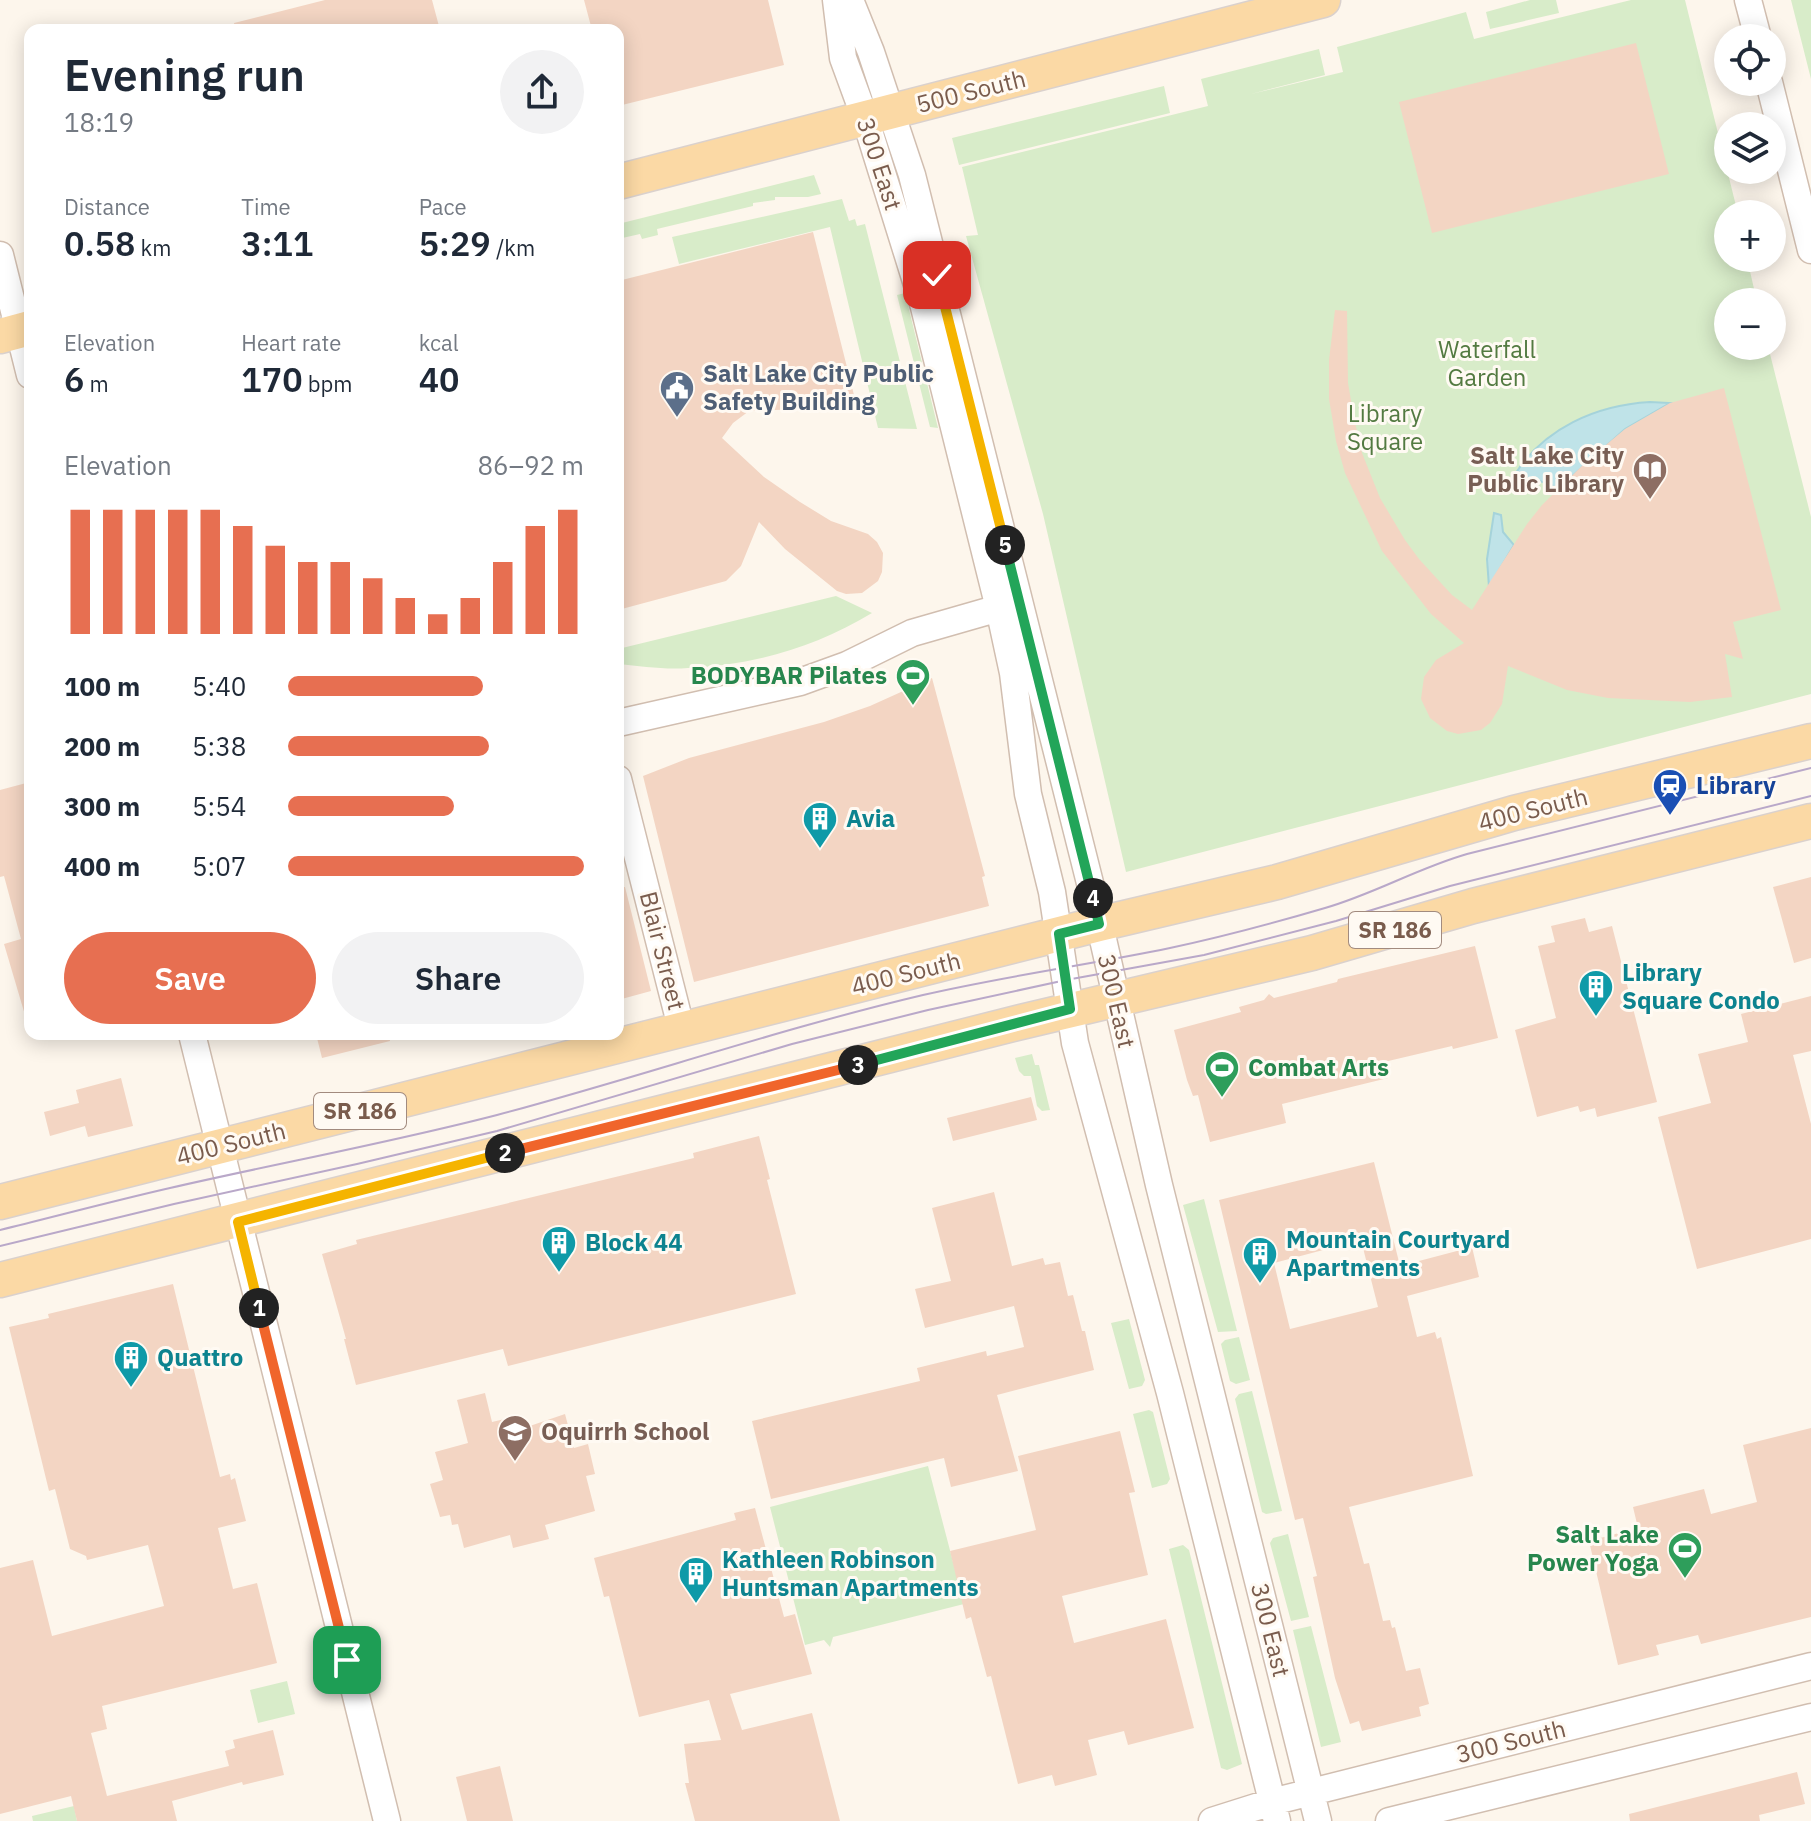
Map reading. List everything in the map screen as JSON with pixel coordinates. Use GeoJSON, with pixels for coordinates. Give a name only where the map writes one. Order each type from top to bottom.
{"type":"FeatureCollection","features":[{"type":"Feature","properties":{"kind":"main road","name":"500 South"},"geometry":{"type":"LineString","coordinates":[[624,180],[1323,0]]}},
{"type":"Feature","properties":{"kind":"main road","name":"400 South"},"geometry":{"type":"LineString","coordinates":[[0,1202],[1059,934],[1277,882],[1514,813],[1811,741]]}},
{"type":"Feature","properties":{"kind":"main road","name":"SR 186"},"geometry":{"type":"LineString","coordinates":[[0,1280],[1070,1009],[1312,953],[1473,906],[1811,821]]}},
{"type":"Feature","properties":{"kind":"street","name":"300 East"},"geometry":{"type":"LineString","coordinates":[[836,0],[840,46],[879,115],[919,201],[1318,1821]]}},
{"type":"Feature","properties":{"kind":"street","name":"300 East"},"geometry":{"type":"LineString","coordinates":[[850,0],[999,608],[1013,673],[1028,794],[1052,892],[1075,1043],[1170,1393],[1274,1811]]}},
{"type":"Feature","properties":{"kind":"street"},"geometry":{"type":"LineString","coordinates":[[1748,0],[1754,24]]}},
{"type":"Feature","properties":{"kind":"street"},"geometry":{"type":"LineString","coordinates":[[1772,96],[1811,250]]}},
{"type":"Feature","properties":{"kind":"street"},"geometry":{"type":"LineString","coordinates":[[0,255],[24,357]]}},
{"type":"Feature","properties":{"kind":"street"},"geometry":{"type":"LineString","coordinates":[[624,722],[800,682],[847,665],[912,633],[999,608]]}},
{"type":"Feature","properties":{"kind":"street","name":"Blair Street"},"geometry":{"type":"LineString","coordinates":[[624,803],[682,1031]]}},
{"type":"Feature","properties":{"kind":"street"},"geometry":{"type":"LineString","coordinates":[[193,1040],[387,1821]]}},
{"type":"Feature","properties":{"kind":"street","name":"300 South"},"geometry":{"type":"LineString","coordinates":[[1212,1821],[1274,1811],[1310,1793],[1811,1666]]}},
{"type":"Feature","properties":{"kind":"street","name":"300 South"},"geometry":{"type":"LineString","coordinates":[[1389,1821],[1811,1717]]}},
{"type":"Feature","properties":{"kind":"green space"},"geometry":{"type":"Polygon","coordinates":[[[1530,0],[1556,0],[1559,13],[1490,29],[1486,12],[1530,0]]]}},
{"type":"Feature","properties":{"kind":"green space","name":"Library Square"},"geometry":{"type":"Polygon","coordinates":[[[1631,0],[1685,0],[1714,117],[1714,184],[1731,184],[1735,200],[1714,200],[1714,272],[1750,272],[1754,288],[1714,288],[1714,360],[1772,360],[1811,517],[1811,694],[1126,872],[1043,514],[966,236],[978,235],[962,167],[1208,106],[1201,79],[1319,49],[1325,75],[1251,94],[1343,72],[1337,47],[1466,12],[1474,39],[1631,0]]]}},
{"type":"Feature","properties":{"kind":"green space"},"geometry":{"type":"Polygon","coordinates":[[[1791,0],[1811,0],[1811,79],[1791,0]]]}},
{"type":"Feature","properties":{"kind":"green space"},"geometry":{"type":"Polygon","coordinates":[[[1164,86],[1170,113],[959,165],[952,138],[1164,86]]]}},
{"type":"Feature","properties":{"kind":"green space"},"geometry":{"type":"Polygon","coordinates":[[[814,175],[821,194],[775,197],[775,200],[753,203],[753,206],[657,229],[658,235],[642,239],[640,234],[624,238],[624,222],[814,175]]]}},
{"type":"Feature","properties":{"kind":"green space"},"geometry":{"type":"Polygon","coordinates":[[[842,199],[849,221],[855,219],[857,226],[865,224],[917,429],[878,428],[830,227],[679,264],[672,237],[842,199]]]}},
{"type":"Feature","properties":{"kind":"green space"},"geometry":{"type":"Polygon","coordinates":[[[905,293],[938,428],[930,427],[897,295],[905,293]]]}},
{"type":"Feature","properties":{"kind":"green space"},"geometry":{"type":"Polygon","coordinates":[[[836,596],[872,613],[807,645],[737,663],[679,668],[624,665],[624,648],[836,596]]]}},
{"type":"Feature","properties":{"kind":"green space"},"geometry":{"type":"Polygon","coordinates":[[[1032,1054],[1035,1065],[1039,1065],[1050,1110],[1042,1111],[1037,1106],[1031,1076],[1024,1076],[1019,1071],[1015,1058],[1032,1054]]]}},
{"type":"Feature","properties":{"kind":"green space"},"geometry":{"type":"Polygon","coordinates":[[[1204,1199],[1237,1331],[1218,1332],[1183,1205],[1204,1199]]]}},
{"type":"Feature","properties":{"kind":"green space"},"geometry":{"type":"Polygon","coordinates":[[[1129,1319],[1145,1380],[1142,1386],[1129,1389],[1111,1323],[1129,1319]]]}},
{"type":"Feature","properties":{"kind":"green space"},"geometry":{"type":"Polygon","coordinates":[[[1239,1337],[1250,1380],[1236,1384],[1230,1381],[1221,1344],[1239,1337]]]}},
{"type":"Feature","properties":{"kind":"green space"},"geometry":{"type":"Polygon","coordinates":[[[1252,1391],[1282,1511],[1266,1514],[1262,1512],[1235,1399],[1239,1394],[1252,1391]]]}},
{"type":"Feature","properties":{"kind":"green space"},"geometry":{"type":"Polygon","coordinates":[[[1153,1412],[1170,1479],[1167,1484],[1152,1488],[1133,1414],[1153,1412]]]}},
{"type":"Feature","properties":{"kind":"green space"},"geometry":{"type":"Polygon","coordinates":[[[928,1466],[964,1604],[833,1637],[830,1647],[824,1640],[805,1645],[770,1507],[928,1466]]]}},
{"type":"Feature","properties":{"kind":"green space"},"geometry":{"type":"Polygon","coordinates":[[[1288,1534],[1309,1617],[1291,1621],[1270,1543],[1273,1538],[1288,1534]]]}},
{"type":"Feature","properties":{"kind":"green space"},"geometry":{"type":"Polygon","coordinates":[[[1183,1545],[1189,1550],[1242,1764],[1227,1770],[1221,1768],[1169,1549],[1183,1545]]]}},
{"type":"Feature","properties":{"kind":"green space"},"geometry":{"type":"Polygon","coordinates":[[[1311,1626],[1341,1742],[1321,1747],[1293,1630],[1311,1626]]]}},
{"type":"Feature","properties":{"kind":"green space"},"geometry":{"type":"Polygon","coordinates":[[[287,1681],[295,1714],[258,1723],[250,1690],[287,1681]]]}},
{"type":"Feature","properties":{"kind":"green space"},"geometry":{"type":"Polygon","coordinates":[[[74,1806],[77,1821],[33,1821],[32,1816],[74,1806]]]}},
{"type":"Feature","properties":{"kind":"water"},"geometry":{"type":"Polygon","coordinates":[[[1650,402],[1670,403],[1625,429],[1559,488],[1540,481],[1520,484],[1514,476],[1540,445],[1573,422],[1610,408],[1650,402]]]}},
{"type":"Feature","properties":{"kind":"water"},"geometry":{"type":"Polygon","coordinates":[[[1494,513],[1501,515],[1503,532],[1514,545],[1489,587],[1487,559],[1494,513]]]}},
{"type":"Feature","properties":{"kind":"building"},"geometry":{"type":"Polygon","coordinates":[[[325,0],[432,0],[438,24],[234,24],[325,0]]]}},
{"type":"Feature","properties":{"kind":"building"},"geometry":{"type":"Polygon","coordinates":[[[584,0],[768,0],[784,65],[624,105],[624,24],[590,24],[584,0]]]}},
{"type":"Feature","properties":{"kind":"building"},"geometry":{"type":"Polygon","coordinates":[[[1636,43],[1669,174],[1432,233],[1399,102],[1636,43]]]}},
{"type":"Feature","properties":{"kind":"building","name":"Salt Lake City Public Safety Building"},"geometry":{"type":"Polygon","coordinates":[[[813,232],[857,407],[749,411],[733,423],[722,438],[764,477],[800,502],[831,521],[868,534],[877,542],[883,553],[878,581],[862,593],[837,591],[785,549],[759,522],[741,566],[726,581],[624,608],[624,279],[813,232]]]}},
{"type":"Feature","properties":{"kind":"building","name":"Salt Lake City Public Library"},"geometry":{"type":"Polygon","coordinates":[[[1335,310],[1347,311],[1348,383],[1354,418],[1362,453],[1380,498],[1419,559],[1452,595],[1472,610],[1527,524],[1589,459],[1625,429],[1670,403],[1724,388],[1781,610],[1733,622],[1743,659],[1725,654],[1732,697],[1690,702],[1608,698],[1567,690],[1508,666],[1502,704],[1490,723],[1481,730],[1458,734],[1447,731],[1430,718],[1421,699],[1424,677],[1436,660],[1464,643],[1431,614],[1382,551],[1345,473],[1329,399],[1329,360],[1335,310]]]}},
{"type":"Feature","properties":{"kind":"building","name":"Avia"},"geometry":{"type":"Polygon","coordinates":[[[932,678],[985,876],[982,877],[989,906],[694,982],[643,776],[689,758],[824,722],[870,706],[932,678]]]}},
{"type":"Feature","properties":{"kind":"building"},"geometry":{"type":"Polygon","coordinates":[[[24,784],[24,1012],[4,944],[21,939],[4,876],[0,877],[0,790],[24,784]]]}},
{"type":"Feature","properties":{"kind":"building"},"geometry":{"type":"Polygon","coordinates":[[[1811,877],[1811,958],[1794,963],[1773,887],[1811,877]]]}},
{"type":"Feature","properties":{"kind":"building"},"geometry":{"type":"Polygon","coordinates":[[[624,887],[625,887],[651,991],[624,998],[624,887]]]}},
{"type":"Feature","properties":{"kind":"building","name":"Library Square Condo"},"geometry":{"type":"Polygon","coordinates":[[[1585,918],[1589,932],[1612,926],[1657,1102],[1597,1117],[1595,1108],[1580,1112],[1578,1106],[1537,1117],[1515,1030],[1556,1018],[1538,946],[1555,942],[1551,926],[1585,918]]]}},
{"type":"Feature","properties":{"kind":"building"},"geometry":{"type":"Polygon","coordinates":[[[1475,946],[1498,1038],[1384,1062],[1388,1078],[1282,1104],[1286,1123],[1210,1142],[1198,1095],[1193,1096],[1187,1080],[1174,1030],[1241,1012],[1239,1007],[1264,1000],[1269,994],[1274,998],[1475,946]]]}},
{"type":"Feature","properties":{"kind":"building"},"geometry":{"type":"Polygon","coordinates":[[[1811,996],[1811,1051],[1793,1055],[1811,1124],[1811,1239],[1697,1269],[1658,1117],[1711,1103],[1698,1054],[1748,1042],[1741,1014],[1811,996]]]}},
{"type":"Feature","properties":{"kind":"building"},"geometry":{"type":"Polygon","coordinates":[[[318,1040],[390,1040],[390,1041],[322,1058],[318,1040]]]}},
{"type":"Feature","properties":{"kind":"building"},"geometry":{"type":"Polygon","coordinates":[[[121,1078],[133,1126],[88,1137],[85,1126],[50,1136],[44,1112],[79,1103],[76,1090],[121,1078]]]}},
{"type":"Feature","properties":{"kind":"building"},"geometry":{"type":"Polygon","coordinates":[[[1031,1097],[1037,1120],[953,1141],[947,1118],[1031,1097]]]}},
{"type":"Feature","properties":{"kind":"building","name":"Block 44"},"geometry":{"type":"Polygon","coordinates":[[[759,1136],[796,1294],[508,1366],[503,1349],[356,1385],[322,1254],[357,1244],[356,1240],[694,1158],[693,1153],[759,1136]]]}},
{"type":"Feature","properties":{"kind":"building"},"geometry":{"type":"Polygon","coordinates":[[[1374,1162],[1400,1266],[1472,1247],[1479,1277],[1407,1296],[1417,1337],[1435,1332],[1437,1339],[1441,1337],[1473,1476],[1349,1507],[1364,1564],[1369,1563],[1383,1621],[1390,1620],[1392,1628],[1395,1627],[1406,1671],[1420,1668],[1429,1704],[1419,1707],[1421,1716],[1362,1731],[1359,1721],[1350,1724],[1335,1678],[1303,1518],[1295,1520],[1219,1200],[1374,1162]],[[1361,1240],[1274,1263],[1290,1329],[1378,1307],[1361,1240]]]}},
{"type":"Feature","properties":{"kind":"building"},"geometry":{"type":"Polygon","coordinates":[[[994,1192],[1012,1266],[1043,1258],[1045,1265],[1060,1262],[1068,1296],[1073,1295],[1082,1331],[1085,1331],[1094,1370],[997,1395],[1018,1471],[951,1487],[944,1458],[771,1499],[752,1421],[920,1381],[917,1368],[986,1351],[987,1356],[1024,1347],[1014,1306],[925,1328],[915,1289],[951,1281],[932,1208],[994,1192]]]}},
{"type":"Feature","properties":{"kind":"building"},"geometry":{"type":"Polygon","coordinates":[[[173,1284],[220,1477],[230,1474],[231,1480],[235,1478],[246,1521],[218,1528],[233,1589],[257,1583],[277,1663],[102,1706],[107,1729],[91,1733],[107,1796],[229,1766],[225,1751],[235,1748],[233,1740],[273,1730],[284,1775],[243,1785],[242,1782],[172,1801],[177,1821],[77,1821],[71,1796],[0,1814],[0,1568],[33,1560],[52,1636],[164,1606],[148,1545],[87,1560],[86,1556],[70,1549],[55,1489],[49,1491],[9,1327],[49,1318],[48,1314],[173,1284]]]}},
{"type":"Feature","properties":{"kind":"building","name":"Oquirrh School"},"geometry":{"type":"Polygon","coordinates":[[[485,1393],[492,1422],[517,1416],[521,1429],[565,1414],[574,1448],[588,1444],[595,1474],[586,1476],[595,1511],[545,1525],[549,1539],[513,1548],[510,1535],[464,1548],[458,1524],[452,1525],[450,1515],[440,1517],[430,1484],[443,1480],[435,1452],[468,1443],[457,1400],[485,1393]]]}},
{"type":"Feature","properties":{"kind":"building"},"geometry":{"type":"Polygon","coordinates":[[[1811,1428],[1811,1617],[1701,1644],[1698,1635],[1656,1645],[1659,1655],[1618,1665],[1589,1541],[1638,1528],[1633,1507],[1704,1489],[1711,1514],[1757,1502],[1743,1445],[1811,1428]]]}},
{"type":"Feature","properties":{"kind":"building"},"geometry":{"type":"Polygon","coordinates":[[[1120,1431],[1135,1492],[1129,1493],[1148,1575],[1062,1596],[1074,1643],[1166,1619],[1194,1728],[1128,1745],[1124,1731],[1088,1740],[1097,1775],[1055,1786],[1052,1775],[1018,1784],[991,1676],[987,1677],[971,1617],[966,1619],[950,1551],[1036,1530],[1018,1456],[1120,1431]]]}},
{"type":"Feature","properties":{"kind":"building","name":"Kathleen Robinson Huntsman Apartments"},"geometry":{"type":"Polygon","coordinates":[[[755,1508],[784,1617],[795,1614],[812,1674],[730,1694],[742,1730],[812,1713],[840,1821],[695,1821],[685,1783],[689,1783],[684,1744],[721,1740],[709,1700],[639,1717],[609,1596],[604,1597],[594,1558],[736,1520],[734,1513],[755,1508]]]}},
{"type":"Feature","properties":{"kind":"building"},"geometry":{"type":"Polygon","coordinates":[[[500,1766],[513,1821],[467,1821],[456,1777],[500,1766]]]}},
{"type":"Feature","properties":{"kind":"building"},"geometry":{"type":"Polygon","coordinates":[[[1797,1772],[1805,1804],[1759,1815],[1760,1821],[1630,1821],[1629,1814],[1797,1772]]]}},
{"type":"Feature","properties":{"kind":"tram line"},"geometry":{"type":"LineString","coordinates":[[0,1230],[170,1188],[497,1115],[923,995],[1189,944],[1287,919],[1361,896],[1467,854],[1811,768]]}},
{"type":"Feature","properties":{"kind":"tram line"},"geometry":{"type":"LineString","coordinates":[[0,1246],[497,1131],[792,1044],[1066,980],[1204,955],[1336,921],[1450,886],[1811,796]]}},
{"type":"Feature","properties":{"kind":"place","name":"Salt Lake City Public Safety Building"},"geometry":{"type":"Point","coordinates":[677,419]}},
{"type":"Feature","properties":{"kind":"place","name":"Salt Lake City Public Library"},"geometry":{"type":"Point","coordinates":[1650,501]}},
{"type":"Feature","properties":{"kind":"place","name":"BODYBAR Pilates"},"geometry":{"type":"Point","coordinates":[913,707]}},
{"type":"Feature","properties":{"kind":"place","name":"Library"},"geometry":{"type":"Point","coordinates":[1670,817]}},
{"type":"Feature","properties":{"kind":"place","name":"Avia"},"geometry":{"type":"Point","coordinates":[820,850]}},
{"type":"Feature","properties":{"kind":"place","name":"Library Square Condo"},"geometry":{"type":"Point","coordinates":[1596,1018]}},
{"type":"Feature","properties":{"kind":"place","name":"Combat Arts"},"geometry":{"type":"Point","coordinates":[1222,1099]}},
{"type":"Feature","properties":{"kind":"place","name":"Block 44"},"geometry":{"type":"Point","coordinates":[559,1274]}},
{"type":"Feature","properties":{"kind":"place","name":"Mountain Courtyard Apartments"},"geometry":{"type":"Point","coordinates":[1260,1285]}},
{"type":"Feature","properties":{"kind":"place","name":"Quattro"},"geometry":{"type":"Point","coordinates":[131,1389]}},
{"type":"Feature","properties":{"kind":"place","name":"Oquirrh School"},"geometry":{"type":"Point","coordinates":[515,1463]}},
{"type":"Feature","properties":{"kind":"place","name":"Salt Lake Power Yoga"},"geometry":{"type":"Point","coordinates":[1685,1580]}},
{"type":"Feature","properties":{"kind":"place","name":"Kathleen Robinson Huntsman Apartments"},"geometry":{"type":"Point","coordinates":[696,1605]}},
{"type":"Feature","properties":{"kind":"route"},"geometry":{"type":"LineString","coordinates":[[347,1660],[238,1222],[1070,1009],[1059,934],[1099,924],[937,275]]}},
{"type":"Feature","properties":{"kind":"park label","name":"Waterfall Garden"},"geometry":{"type":"Point","coordinates":[1487,364]}}]}
